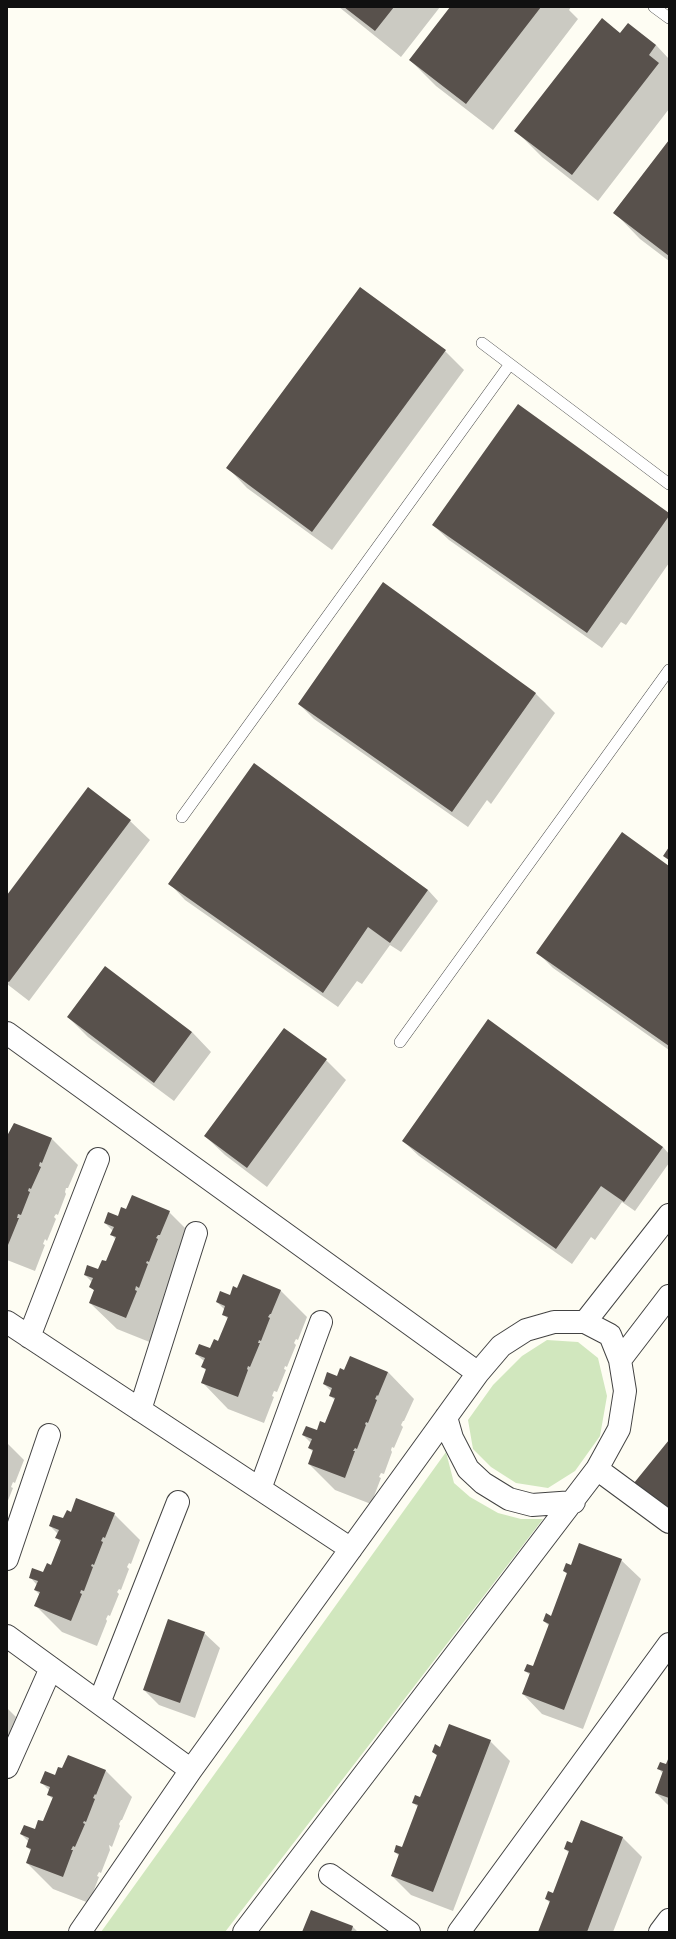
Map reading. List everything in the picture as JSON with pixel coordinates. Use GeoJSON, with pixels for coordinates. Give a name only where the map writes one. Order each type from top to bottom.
{"type":"FeatureCollection","features":[{"type":"Feature","properties":{"kind":"street"},"geometry":{"type":"LineString","coordinates":[[7,1033],[478,1373]]}},
{"type":"Feature","properties":{"kind":"street"},"geometry":{"type":"LineString","coordinates":[[29,1337],[98,1159]]}},
{"type":"Feature","properties":{"kind":"street"},"geometry":{"type":"LineString","coordinates":[[585,1322],[669,1215]]}},
{"type":"Feature","properties":{"kind":"street"},"geometry":{"type":"LineString","coordinates":[[140,1410],[196,1233]]}},
{"type":"Feature","properties":{"kind":"street"},"geometry":{"type":"LineString","coordinates":[[620,1360],[669,1296]]}},
{"type":"Feature","properties":{"kind":"street"},"geometry":{"type":"LineString","coordinates":[[7,1322],[351,1549]]}},
{"type":"Feature","properties":{"kind":"street"},"geometry":{"type":"LineString","coordinates":[[260,1490],[321,1322]]}},
{"type":"Feature","properties":{"kind":"street"},"geometry":{"type":"LineString","coordinates":[[80,1932],[191,1770],[478,1373],[501,1346],[526,1330],[554,1322],[585,1322],[610,1335],[620,1360],[625,1391],[619,1429],[597,1469],[574,1502],[244,1932]]}},
{"type":"Feature","properties":{"kind":"street"},"geometry":{"type":"LineString","coordinates":[[446,1417],[452,1438],[468,1469],[483,1483],[509,1499],[532,1506],[574,1502]]}},
{"type":"Feature","properties":{"kind":"street"},"geometry":{"type":"LineString","coordinates":[[7,1559],[49,1435]]}},
{"type":"Feature","properties":{"kind":"street"},"geometry":{"type":"LineString","coordinates":[[597,1469],[669,1522]]}},
{"type":"Feature","properties":{"kind":"street"},"geometry":{"type":"LineString","coordinates":[[98,1703],[178,1502]]}},
{"type":"Feature","properties":{"kind":"street"},"geometry":{"type":"LineString","coordinates":[[7,1636],[191,1770]]}},
{"type":"Feature","properties":{"kind":"street"},"geometry":{"type":"LineString","coordinates":[[459,1932],[669,1644]]}},
{"type":"Feature","properties":{"kind":"street"},"geometry":{"type":"LineString","coordinates":[[7,1767],[51,1668]]}},
{"type":"Feature","properties":{"kind":"street"},"geometry":{"type":"LineString","coordinates":[[330,1875],[410,1932]]}},
{"type":"Feature","properties":{"kind":"street"},"geometry":{"type":"LineString","coordinates":[[660,1932],[669,1920]]}},
{"type":"Feature","properties":{"kind":"lane"},"geometry":{"type":"LineString","coordinates":[[654,7],[669,18]]}},
{"type":"Feature","properties":{"kind":"lane"},"geometry":{"type":"LineString","coordinates":[[482,343],[669,484]]}},
{"type":"Feature","properties":{"kind":"lane"},"geometry":{"type":"LineString","coordinates":[[182,817],[510,364]]}},
{"type":"Feature","properties":{"kind":"lane"},"geometry":{"type":"LineString","coordinates":[[400,1042],[669,670]]}},
{"type":"Feature","properties":{"kind":"green space"},"geometry":{"type":"Polygon","coordinates":[[[547,1340],[578,1342],[598,1358],[607,1396],[600,1436],[575,1471],[548,1488],[516,1483],[491,1467],[473,1449],[468,1420],[493,1385],[522,1356],[547,1340]]]}},
{"type":"Feature","properties":{"kind":"green space"},"geometry":{"type":"Polygon","coordinates":[[[446,1452],[454,1483],[470,1497],[498,1513],[521,1519],[543,1519],[225,1932],[101,1932],[446,1452]]]}},
{"type":"Feature","properties":{"kind":"building"},"geometry":{"type":"Polygon","coordinates":[[[344,7],[394,7],[375,31],[344,7]]]}},
{"type":"Feature","properties":{"kind":"building"},"geometry":{"type":"Polygon","coordinates":[[[450,7],[541,7],[466,104],[409,60],[450,7]]]}},
{"type":"Feature","properties":{"kind":"building"},"geometry":{"type":"Polygon","coordinates":[[[602,18],[620,33],[628,23],[656,45],[649,55],[659,63],[572,175],[514,131],[602,18]]]}},
{"type":"Feature","properties":{"kind":"building"},"geometry":{"type":"Polygon","coordinates":[[[669,140],[669,256],[613,213],[669,140]]]}},
{"type":"Feature","properties":{"kind":"building"},"geometry":{"type":"Polygon","coordinates":[[[360,287],[446,350],[312,532],[226,468],[360,287]]]}},
{"type":"Feature","properties":{"kind":"building"},"geometry":{"type":"Polygon","coordinates":[[[518,404],[669,513],[669,516],[587,633],[432,525],[518,404]]]}},
{"type":"Feature","properties":{"kind":"building"},"geometry":{"type":"Polygon","coordinates":[[[383,582],[536,693],[452,812],[298,704],[383,582]]]}},
{"type":"Feature","properties":{"kind":"building"},"geometry":{"type":"Polygon","coordinates":[[[254,763],[428,890],[390,943],[368,927],[323,993],[168,884],[254,763]]]}},
{"type":"Feature","properties":{"kind":"building"},"geometry":{"type":"Polygon","coordinates":[[[88,787],[131,820],[9,982],[7,981],[7,895],[88,787]]]}},
{"type":"Feature","properties":{"kind":"building"},"geometry":{"type":"Polygon","coordinates":[[[622,832],[669,866],[669,1046],[536,953],[622,832]]]}},
{"type":"Feature","properties":{"kind":"building"},"geometry":{"type":"Polygon","coordinates":[[[669,847],[669,860],[663,856],[669,847]]]}},
{"type":"Feature","properties":{"kind":"building"},"geometry":{"type":"Polygon","coordinates":[[[105,966],[192,1032],[154,1083],[67,1017],[105,966]]]}},
{"type":"Feature","properties":{"kind":"building"},"geometry":{"type":"Polygon","coordinates":[[[488,1019],[663,1147],[624,1202],[601,1186],[556,1249],[402,1141],[488,1019]]]}},
{"type":"Feature","properties":{"kind":"building"},"geometry":{"type":"Polygon","coordinates":[[[284,1028],[327,1059],[247,1168],[204,1136],[284,1028]]]}},
{"type":"Feature","properties":{"kind":"building"},"geometry":{"type":"Polygon","coordinates":[[[14,1123],[52,1138],[42,1163],[40,1162],[39,1166],[41,1167],[31,1189],[29,1188],[28,1191],[30,1192],[21,1215],[18,1214],[17,1218],[19,1218],[7,1245],[7,1136],[14,1123]]]}},
{"type":"Feature","properties":{"kind":"building"},"geometry":{"type":"Polygon","coordinates":[[[132,1195],[170,1211],[160,1235],[156,1238],[158,1239],[149,1262],[147,1261],[146,1263],[148,1264],[139,1288],[136,1286],[135,1290],[137,1291],[126,1318],[89,1303],[94,1290],[89,1287],[93,1278],[84,1275],[87,1265],[98,1269],[102,1260],[106,1261],[116,1237],[110,1235],[114,1227],[104,1223],[108,1212],[118,1216],[121,1207],[126,1209],[132,1195]]]}},
{"type":"Feature","properties":{"kind":"building"},"geometry":{"type":"Polygon","coordinates":[[[243,1274],[281,1290],[271,1314],[268,1317],[270,1318],[261,1341],[259,1340],[258,1343],[260,1343],[250,1367],[248,1366],[248,1370],[238,1397],[201,1383],[206,1369],[201,1367],[205,1358],[195,1354],[199,1344],[210,1348],[214,1339],[218,1341],[228,1317],[222,1315],[225,1306],[216,1302],[220,1291],[230,1295],[233,1286],[237,1288],[243,1274]]]}},
{"type":"Feature","properties":{"kind":"building"},"geometry":{"type":"Polygon","coordinates":[[[350,1356],[388,1372],[378,1396],[377,1395],[375,1399],[377,1400],[368,1423],[366,1422],[365,1424],[366,1425],[357,1449],[355,1448],[353,1451],[355,1451],[345,1478],[308,1464],[313,1450],[308,1448],[312,1439],[302,1435],[306,1426],[317,1430],[320,1421],[325,1423],[335,1398],[329,1396],[332,1388],[323,1384],[327,1372],[337,1376],[340,1368],[344,1370],[350,1356]]]}},
{"type":"Feature","properties":{"kind":"building"},"geometry":{"type":"Polygon","coordinates":[[[669,1440],[669,1508],[634,1483],[669,1440]]]}},
{"type":"Feature","properties":{"kind":"building"},"geometry":{"type":"Polygon","coordinates":[[[76,1498],[115,1513],[105,1538],[103,1537],[101,1541],[103,1542],[94,1565],[92,1564],[91,1566],[93,1567],[84,1591],[81,1590],[80,1593],[82,1594],[71,1621],[34,1606],[40,1592],[34,1590],[38,1581],[29,1578],[32,1568],[43,1572],[47,1563],[51,1565],[61,1540],[55,1538],[59,1530],[49,1526],[53,1515],[63,1518],[67,1510],[71,1512],[76,1498]]]}},
{"type":"Feature","properties":{"kind":"building"},"geometry":{"type":"Polygon","coordinates":[[[579,1543],[622,1559],[564,1710],[522,1694],[530,1673],[524,1671],[527,1664],[533,1666],[549,1624],[543,1621],[546,1613],[551,1616],[567,1573],[563,1571],[566,1563],[571,1565],[579,1543]]]}},
{"type":"Feature","properties":{"kind":"building"},"geometry":{"type":"Polygon","coordinates":[[[168,1619],[205,1632],[180,1703],[143,1690],[168,1619]]]}},
{"type":"Feature","properties":{"kind":"building"},"geometry":{"type":"Polygon","coordinates":[[[449,1724],[491,1740],[433,1892],[391,1876],[399,1854],[394,1852],[396,1845],[402,1847],[418,1805],[412,1803],[415,1795],[420,1797],[437,1755],[432,1752],[435,1744],[440,1747],[449,1724]]]}},
{"type":"Feature","properties":{"kind":"building"},"geometry":{"type":"Polygon","coordinates":[[[68,1755],[106,1770],[96,1795],[95,1794],[93,1798],[95,1799],[86,1822],[84,1821],[83,1823],[85,1824],[75,1847],[73,1846],[71,1850],[73,1850],[63,1877],[26,1863],[31,1849],[26,1847],[29,1838],[20,1834],[24,1825],[35,1829],[38,1820],[43,1821],[53,1797],[47,1795],[50,1787],[40,1783],[45,1771],[55,1775],[58,1767],[62,1768],[68,1755]]]}},
{"type":"Feature","properties":{"kind":"building"},"geometry":{"type":"Polygon","coordinates":[[[669,1757],[669,1798],[655,1793],[663,1771],[657,1769],[660,1762],[666,1764],[669,1757]]]}},
{"type":"Feature","properties":{"kind":"building"},"geometry":{"type":"Polygon","coordinates":[[[581,1820],[623,1837],[587,1932],[538,1932],[550,1901],[545,1899],[548,1891],[553,1893],[569,1851],[564,1849],[567,1841],[572,1843],[581,1820]]]}},
{"type":"Feature","properties":{"kind":"building"},"geometry":{"type":"Polygon","coordinates":[[[311,1910],[353,1926],[351,1932],[302,1932],[311,1910]]]}}]}
